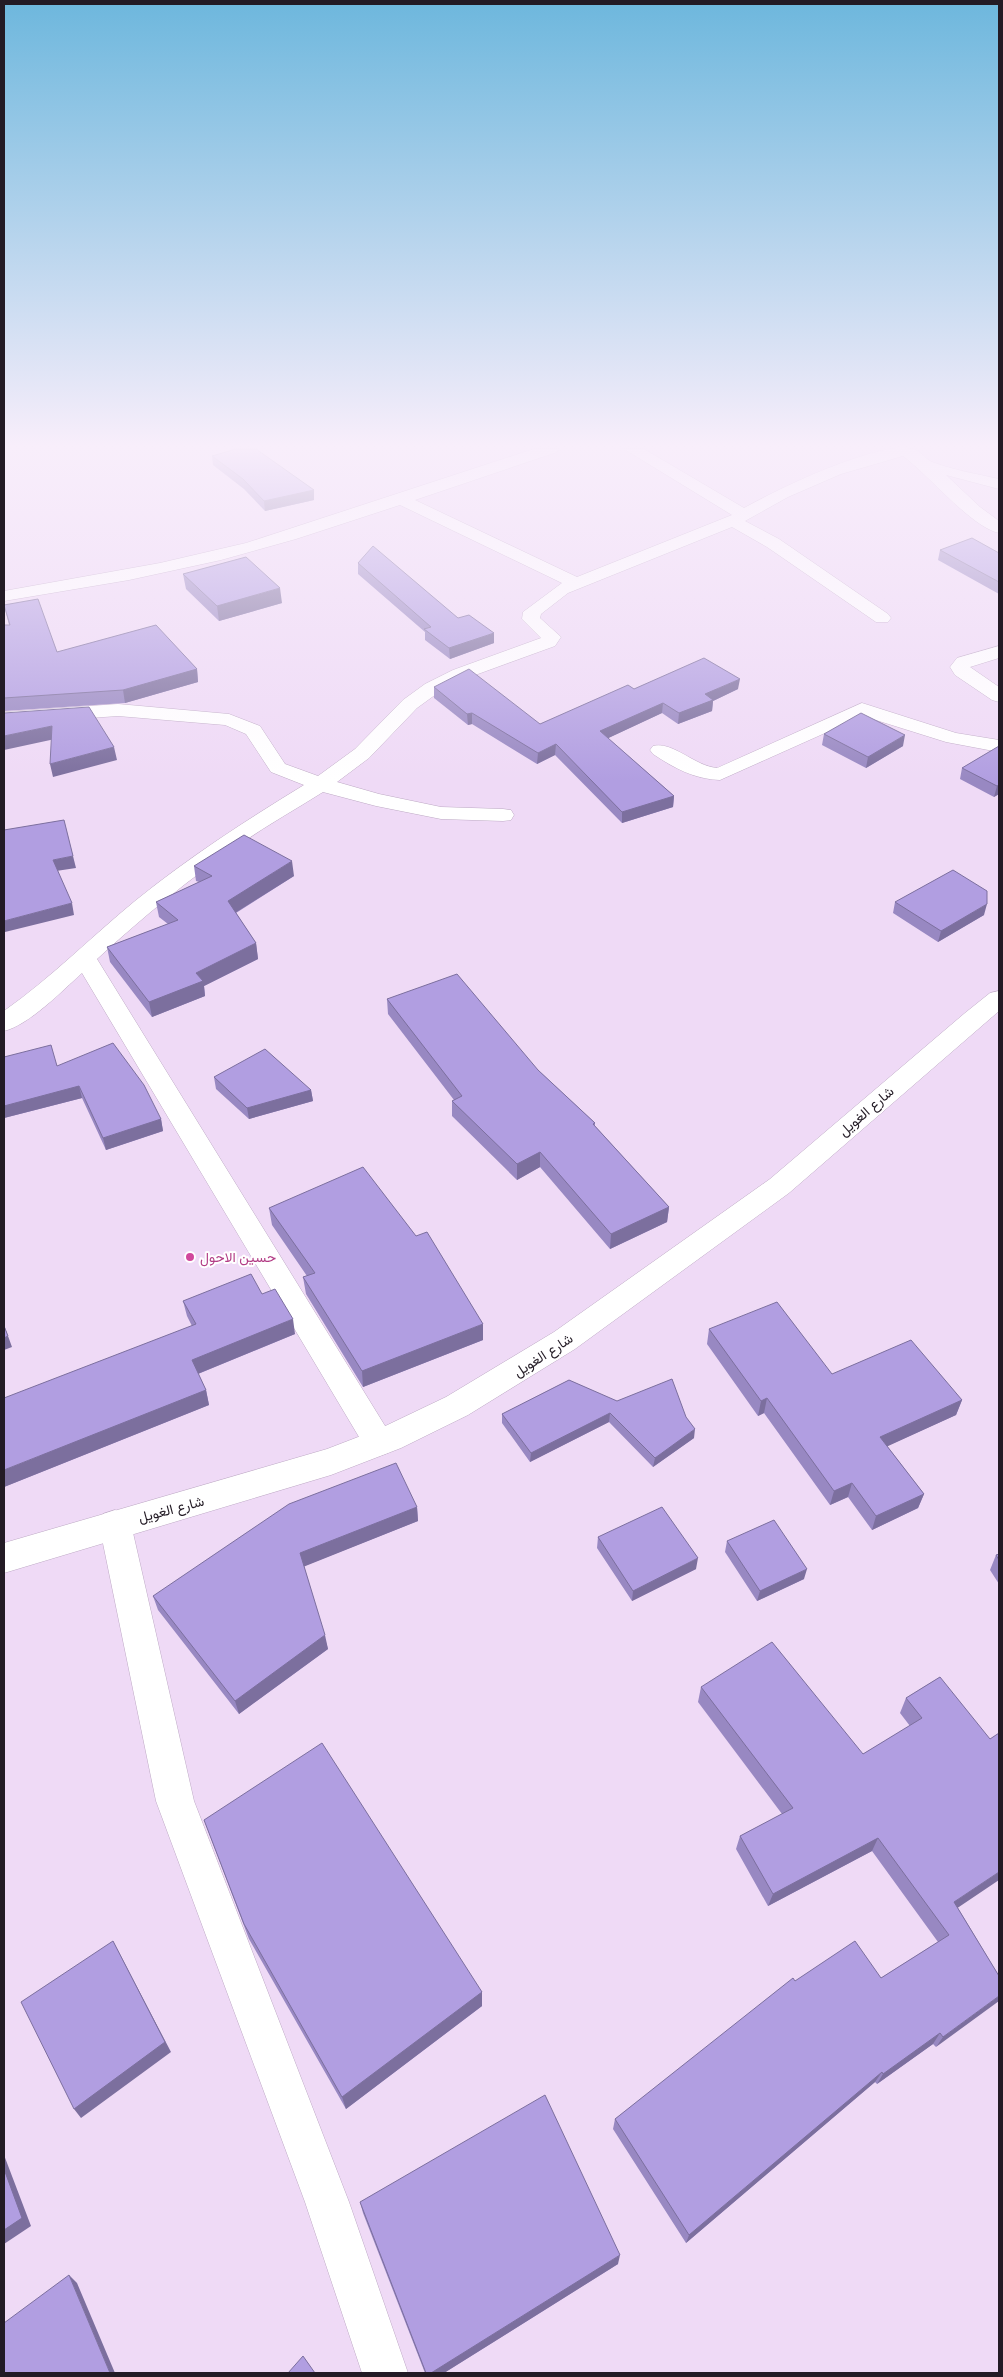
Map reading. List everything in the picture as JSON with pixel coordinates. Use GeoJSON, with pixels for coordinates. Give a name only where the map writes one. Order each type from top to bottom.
{"type":"FeatureCollection","features":[{"type":"Feature","properties":{"kind":"street"},"geometry":{"type":"LineString","coordinates":[[4,596],[200,560]]}},
{"type":"Feature","properties":{"kind":"street"},"geometry":{"type":"LineString","coordinates":[[528,560],[576,583]]}},
{"type":"Feature","properties":{"kind":"street"},"geometry":{"type":"LineString","coordinates":[[4,1023],[31,1005],[65,978],[84,957],[163,890],[242,832],[320,784],[365,752],[430,689],[466,671],[552,640],[550,634],[531,619],[532,612],[562,589],[634,560]]}},
{"type":"Feature","properties":{"kind":"street"},"geometry":{"type":"LineString","coordinates":[[798,560],[882,618]]}},
{"type":"Feature","properties":{"kind":"street"},"geometry":{"type":"LineString","coordinates":[[999,652],[964,662],[960,667],[962,672],[999,696]]}},
{"type":"Feature","properties":{"kind":"street"},"geometry":{"type":"LineString","coordinates":[[4,718],[118,710],[229,720],[253,730],[278,768],[320,784],[376,800],[441,813],[503,815]]}},
{"type":"Feature","properties":{"kind":"street"},"geometry":{"type":"LineString","coordinates":[[660,750],[689,768],[705,774],[720,774],[862,710],[954,738],[999,746]]}},
{"type":"Feature","properties":{"kind":"street"},"geometry":{"type":"LineString","coordinates":[[84,957],[379,1443]]}},
{"type":"Feature","properties":{"kind":"street","name":"شارع الغويل"},"geometry":{"type":"LineString","coordinates":[[4,1558],[115,1524],[265,1483],[379,1443],[416,1427],[490,1390],[565,1342],[627,1299],[802,1168],[939,1047],[999,999]]}},
{"type":"Feature","properties":{"kind":"street"},"geometry":{"type":"LineString","coordinates":[[115,1524],[175,1801],[327,2202],[385,2373]]}},
{"type":"Feature","properties":{"kind":"building"},"geometry":{"type":"Polygon","coordinates":[[[235,560],[249,560],[280,588],[217,606],[183,574],[235,560]]]}},
{"type":"Feature","properties":{"kind":"building"},"geometry":{"type":"Polygon","coordinates":[[[361,560],[389,560],[458,618],[469,615],[494,633],[449,648],[424,629],[431,627],[358,563],[361,560]]]}},
{"type":"Feature","properties":{"kind":"building"},"geometry":{"type":"Polygon","coordinates":[[[958,560],[999,560],[999,582],[958,560]]]}},
{"type":"Feature","properties":{"kind":"building"},"geometry":{"type":"Polygon","coordinates":[[[38,599],[57,652],[156,625],[197,669],[123,690],[4,698],[4,625],[10,625],[4,605],[38,599]]]}},
{"type":"Feature","properties":{"kind":"building"},"geometry":{"type":"Polygon","coordinates":[[[704,658],[740,679],[705,694],[713,700],[679,713],[663,703],[600,731],[674,796],[622,812],[556,744],[538,753],[472,713],[467,714],[434,687],[469,669],[540,724],[628,685],[634,689],[704,658]]]}},
{"type":"Feature","properties":{"kind":"building"},"geometry":{"type":"Polygon","coordinates":[[[89,707],[114,747],[50,764],[52,726],[4,736],[4,713],[89,707]]]}},
{"type":"Feature","properties":{"kind":"building"},"geometry":{"type":"Polygon","coordinates":[[[861,713],[905,735],[868,757],[824,734],[861,713]]]}},
{"type":"Feature","properties":{"kind":"building"},"geometry":{"type":"Polygon","coordinates":[[[999,746],[999,785],[997,786],[962,768],[999,746]]]}},
{"type":"Feature","properties":{"kind":"building"},"geometry":{"type":"Polygon","coordinates":[[[64,820],[73,856],[53,860],[72,903],[4,921],[4,830],[64,820]]]}},
{"type":"Feature","properties":{"kind":"building"},"geometry":{"type":"Polygon","coordinates":[[[244,835],[292,861],[228,901],[256,943],[196,973],[203,981],[149,1002],[107,947],[178,920],[156,902],[212,876],[194,866],[244,835]]]}},
{"type":"Feature","properties":{"kind":"building"},"geometry":{"type":"Polygon","coordinates":[[[953,870],[987,891],[987,904],[941,931],[895,902],[953,870]]]}},
{"type":"Feature","properties":{"kind":"building"},"geometry":{"type":"Polygon","coordinates":[[[457,974],[538,1070],[595,1123],[593,1124],[669,1207],[611,1234],[540,1152],[517,1164],[452,1101],[462,1096],[387,999],[457,974]]]}},
{"type":"Feature","properties":{"kind":"building"},"geometry":{"type":"Polygon","coordinates":[[[113,1043],[144,1085],[161,1119],[103,1138],[79,1086],[4,1106],[4,1057],[51,1045],[57,1066],[113,1043]]]}},
{"type":"Feature","properties":{"kind":"building"},"geometry":{"type":"Polygon","coordinates":[[[265,1049],[311,1090],[247,1108],[214,1077],[265,1049]]]}},
{"type":"Feature","properties":{"kind":"building"},"geometry":{"type":"Polygon","coordinates":[[[363,1167],[416,1236],[427,1232],[483,1324],[362,1371],[303,1277],[315,1273],[269,1208],[363,1167]]]}},
{"type":"Feature","properties":{"kind":"building"},"geometry":{"type":"Polygon","coordinates":[[[251,1274],[262,1294],[275,1289],[293,1319],[192,1360],[206,1390],[4,1470],[4,1398],[196,1324],[183,1301],[251,1274]]]}},
{"type":"Feature","properties":{"kind":"building"},"geometry":{"type":"Polygon","coordinates":[[[777,1302],[832,1374],[911,1340],[962,1400],[880,1437],[924,1494],[876,1516],[852,1483],[834,1491],[767,1398],[761,1401],[709,1329],[777,1302]]]}},
{"type":"Feature","properties":{"kind":"building"},"geometry":{"type":"Polygon","coordinates":[[[4,1326],[8,1336],[4,1338],[4,1326]]]}},
{"type":"Feature","properties":{"kind":"building"},"geometry":{"type":"Polygon","coordinates":[[[672,1379],[686,1417],[695,1429],[655,1458],[610,1413],[531,1453],[502,1414],[569,1380],[617,1401],[672,1379]]]}},
{"type":"Feature","properties":{"kind":"building"},"geometry":{"type":"Polygon","coordinates":[[[396,1463],[417,1507],[300,1553],[325,1635],[235,1701],[153,1596],[289,1504],[396,1463]]]}},
{"type":"Feature","properties":{"kind":"building"},"geometry":{"type":"Polygon","coordinates":[[[662,1507],[698,1558],[633,1591],[598,1537],[662,1507]]]}},
{"type":"Feature","properties":{"kind":"building"},"geometry":{"type":"Polygon","coordinates":[[[774,1520],[807,1569],[760,1591],[727,1541],[774,1520]]]}},
{"type":"Feature","properties":{"kind":"building"},"geometry":{"type":"Polygon","coordinates":[[[772,1642],[863,1754],[922,1718],[906,1698],[940,1677],[990,1739],[999,1733],[999,1872],[954,1902],[999,1976],[999,1996],[943,2037],[940,2033],[883,2074],[882,2072],[689,2235],[615,2119],[793,1978],[795,1981],[855,1941],[881,1978],[949,1935],[878,1838],[773,1894],[740,1836],[793,1808],[701,1687],[772,1642]]]}},
{"type":"Feature","properties":{"kind":"building"},"geometry":{"type":"Polygon","coordinates":[[[322,1743],[482,1992],[342,2097],[244,1924],[204,1820],[322,1743]]]}},
{"type":"Feature","properties":{"kind":"building"},"geometry":{"type":"Polygon","coordinates":[[[113,1941],[165,2042],[74,2109],[21,2002],[113,1941]]]}},
{"type":"Feature","properties":{"kind":"building"},"geometry":{"type":"Polygon","coordinates":[[[545,2095],[620,2255],[431,2373],[426,2373],[360,2202],[545,2095]]]}},
{"type":"Feature","properties":{"kind":"building"},"geometry":{"type":"Polygon","coordinates":[[[4,2169],[22,2218],[4,2230],[4,2169]]]}},
{"type":"Feature","properties":{"kind":"building"},"geometry":{"type":"Polygon","coordinates":[[[69,2275],[110,2373],[4,2373],[4,2323],[69,2275]]]}},
{"type":"Feature","properties":{"kind":"building"},"geometry":{"type":"Polygon","coordinates":[[[303,2356],[315,2373],[288,2373],[303,2356]]]}},
{"type":"Feature","properties":{"kind":"place","name":"حسين الاحول"},"geometry":{"type":"Point","coordinates":[190,1257]}}]}
